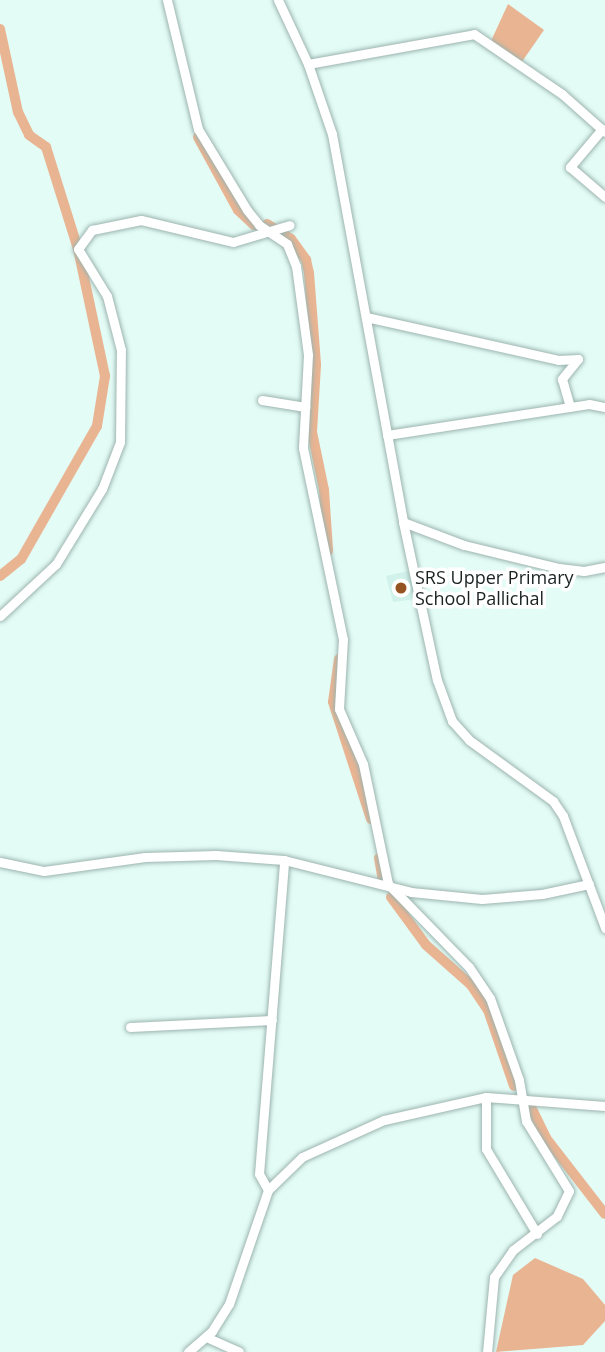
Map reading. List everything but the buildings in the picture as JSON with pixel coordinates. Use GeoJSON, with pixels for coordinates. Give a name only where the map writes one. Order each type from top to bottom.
{"type":"FeatureCollection","features":[{"type":"Feature","properties":{"kind":"street"},"geometry":{"type":"LineString","coordinates":[[167,0],[198,130],[247,209],[271,234],[287,244],[300,284],[308,355],[303,448],[343,639],[339,709],[363,764],[388,884],[469,967],[490,998],[526,1121],[569,1191],[561,1211],[537,1234],[513,1250],[495,1277],[487,1352]]}},
{"type":"Feature","properties":{"kind":"street"},"geometry":{"type":"LineString","coordinates":[[278,0],[308,64],[332,134],[403,522],[437,680],[452,721],[469,740],[553,801],[564,816],[605,928]]}},
{"type":"Feature","properties":{"kind":"street"},"geometry":{"type":"LineString","coordinates":[[308,64],[474,34],[562,94],[603,131],[570,167],[605,197]]}},
{"type":"Feature","properties":{"kind":"street"},"geometry":{"type":"LineString","coordinates":[[0,617],[56,564],[102,489],[120,442],[121,350],[107,296],[78,249],[92,230],[141,220],[233,242],[271,234],[290,225]]}},
{"type":"Feature","properties":{"kind":"street"},"geometry":{"type":"LineString","coordinates":[[366,317],[558,360],[578,359],[562,379],[570,407]]}},
{"type":"Feature","properties":{"kind":"street"},"geometry":{"type":"LineString","coordinates":[[262,400],[305,407]]}},
{"type":"Feature","properties":{"kind":"street"},"geometry":{"type":"LineString","coordinates":[[387,435],[570,407],[605,407]]}},
{"type":"Feature","properties":{"kind":"street"},"geometry":{"type":"LineString","coordinates":[[403,522],[464,545],[559,568],[584,571],[605,567]]}},
{"type":"Feature","properties":{"kind":"street"},"geometry":{"type":"LineString","coordinates":[[0,862],[44,871],[145,857],[216,855],[284,860],[433,896],[482,899],[589,884]]}},
{"type":"Feature","properties":{"kind":"street"},"geometry":{"type":"LineString","coordinates":[[268,1189],[259,1174],[284,860]]}},
{"type":"Feature","properties":{"kind":"street"},"geometry":{"type":"LineString","coordinates":[[130,1027],[272,1020]]}},
{"type":"Feature","properties":{"kind":"street"},"geometry":{"type":"LineString","coordinates":[[486,1097],[486,1149],[537,1234]]}},
{"type":"Feature","properties":{"kind":"street"},"geometry":{"type":"LineString","coordinates":[[188,1352],[206,1337],[232,1297],[268,1189],[302,1157],[349,1132],[401,1115],[425,1114],[486,1097],[605,1106]]}},
{"type":"Feature","properties":{"kind":"street"},"geometry":{"type":"LineString","coordinates":[[206,1337],[239,1352]]}},
{"type":"Feature","properties":{"kind":"shaded area"},"geometry":{"type":"Polygon","coordinates":[[[508,4],[544,30],[519,66],[491,41],[508,4]]]}},
{"type":"Feature","properties":{"kind":"shaded area","name":"SRS Upper Primary School Pallichal"},"geometry":{"type":"Polygon","coordinates":[[[408,571],[416,599],[393,602],[386,576],[408,571]]]}},
{"type":"Feature","properties":{"kind":"shaded area"},"geometry":{"type":"Polygon","coordinates":[[[535,1258],[583,1279],[605,1305],[605,1321],[583,1345],[496,1352],[513,1275],[535,1258]]]}},
{"type":"Feature","properties":{"kind":"waterway"},"geometry":{"type":"LineString","coordinates":[[0,29],[18,112],[29,135],[46,147],[78,249],[105,376],[97,426],[21,559],[0,576]]}},
{"type":"Feature","properties":{"kind":"waterway"},"geometry":{"type":"LineString","coordinates":[[198,137],[238,210],[254,225]]}},
{"type":"Feature","properties":{"kind":"waterway"},"geometry":{"type":"LineString","coordinates":[[267,224],[291,239],[306,260],[309,273],[316,365],[312,432],[324,490],[328,551]]}},
{"type":"Feature","properties":{"kind":"waterway"},"geometry":{"type":"LineString","coordinates":[[339,659],[333,702],[371,819]]}},
{"type":"Feature","properties":{"kind":"waterway"},"geometry":{"type":"LineString","coordinates":[[379,858],[383,881]]}},
{"type":"Feature","properties":{"kind":"waterway"},"geometry":{"type":"LineString","coordinates":[[391,897],[426,945],[471,985],[488,1010],[514,1086]]}},
{"type":"Feature","properties":{"kind":"waterway"},"geometry":{"type":"LineString","coordinates":[[531,1107],[546,1138],[605,1214]]}},
{"type":"Feature","properties":{"kind":"place","name":"SRS Upper Primary School Pallichal"},"geometry":{"type":"Point","coordinates":[401,588]}}]}
